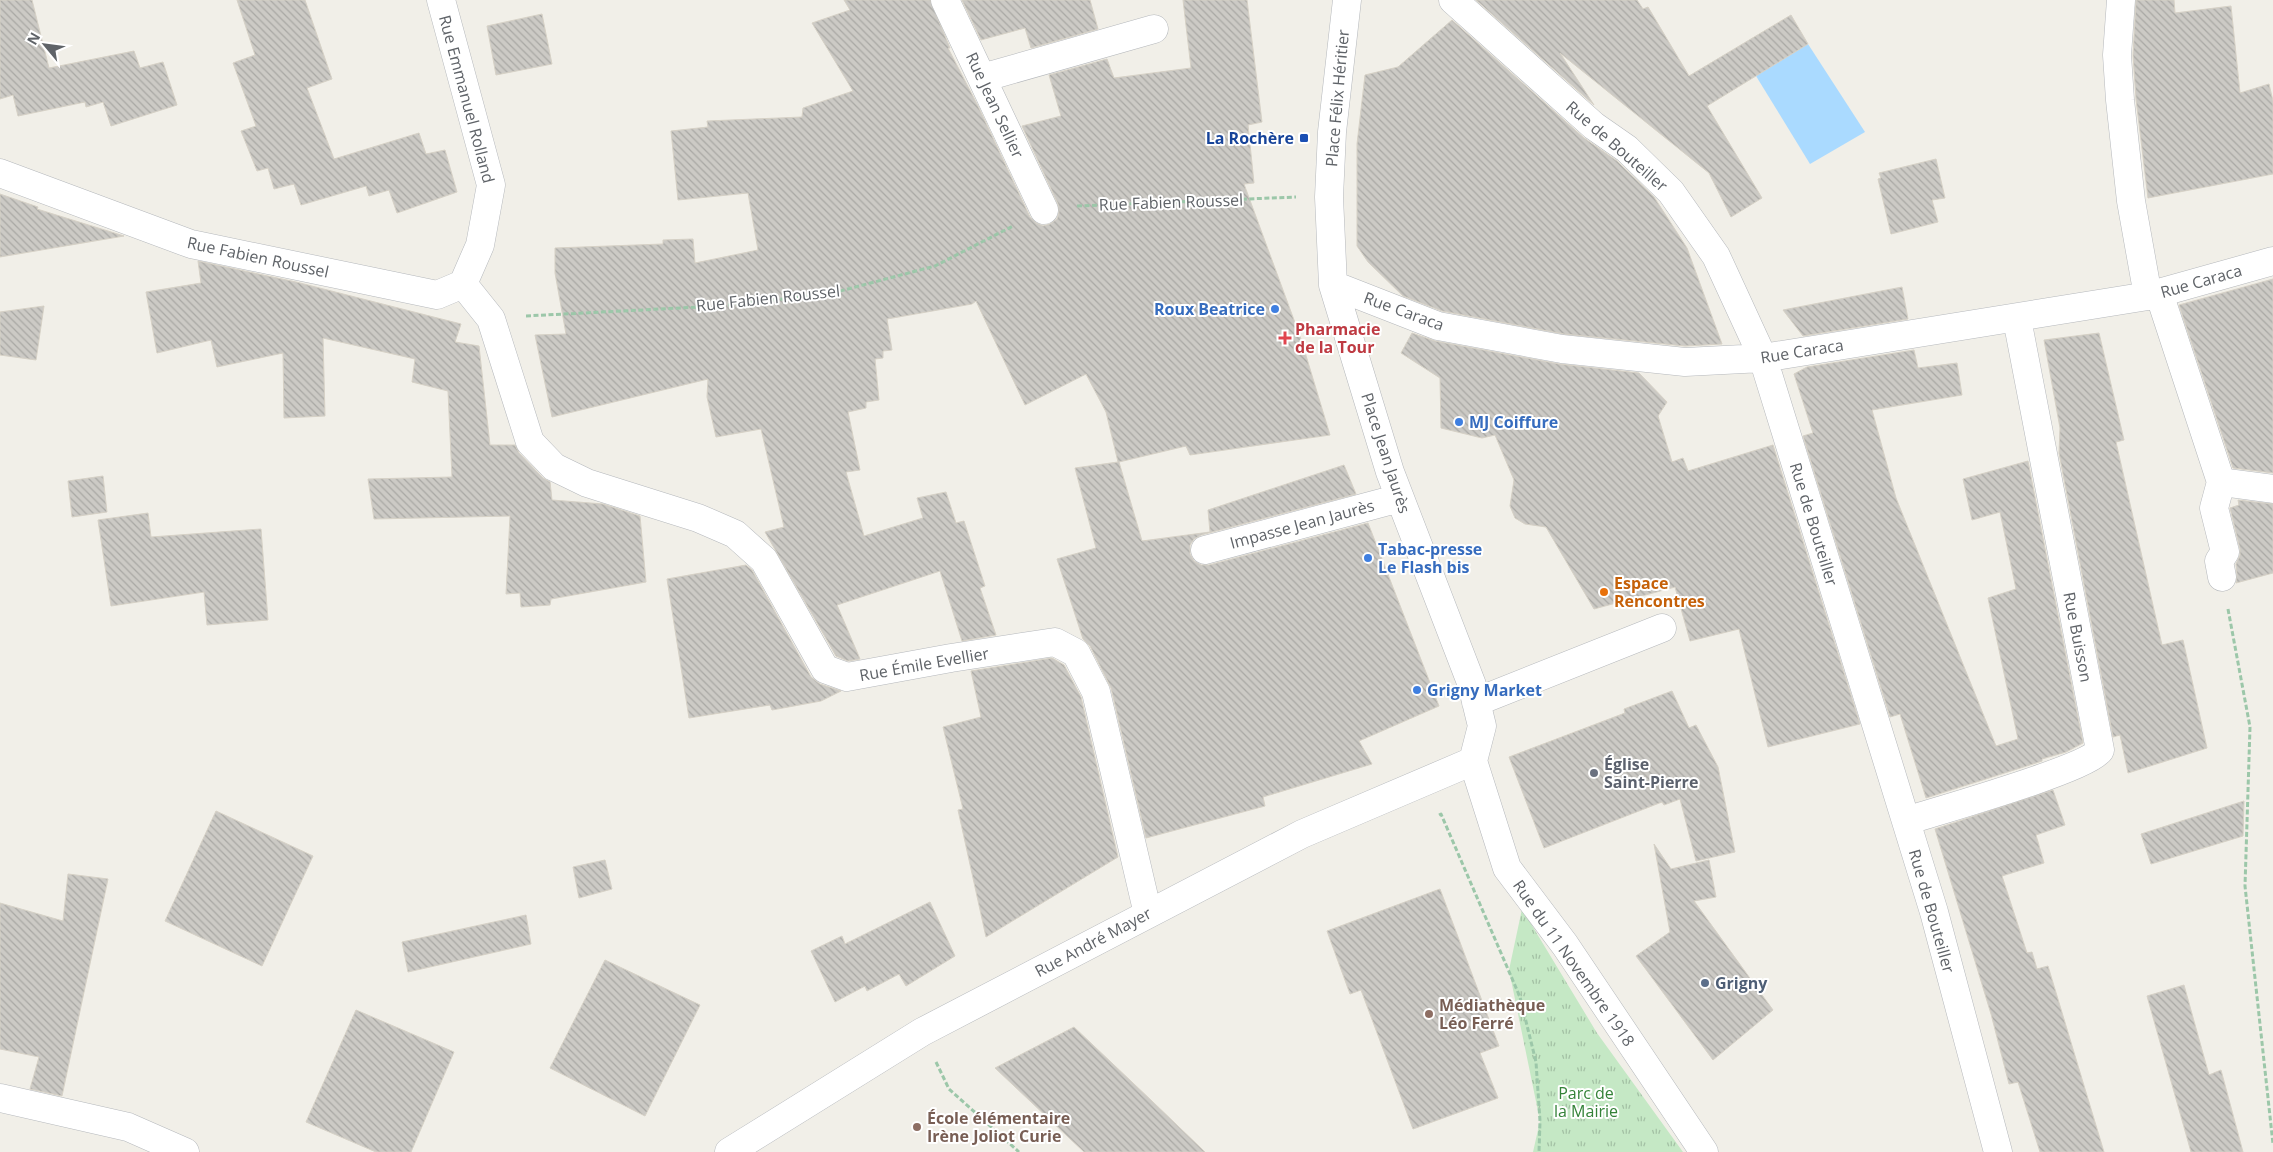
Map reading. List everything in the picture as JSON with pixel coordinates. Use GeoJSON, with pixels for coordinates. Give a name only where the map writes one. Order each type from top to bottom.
{"type":"FeatureCollection","features":[{"type":"Feature","properties":{"kind":"street","name":"Rue Emmanuel Rolland"},"geometry":{"type":"LineString","coordinates":[[441,0],[492,185],[480,245],[463,284]]}},
{"type":"Feature","properties":{"kind":"street","name":"Rue Jean Sellier"},"geometry":{"type":"LineString","coordinates":[[945,0],[1044,210]]}},
{"type":"Feature","properties":{"kind":"street","name":"Place Félix Héritier"},"geometry":{"type":"LineString","coordinates":[[1329,197],[1332,132],[1347,0]]}},
{"type":"Feature","properties":{"kind":"street","name":"Rue de Bouteiller"},"geometry":{"type":"LineString","coordinates":[[1453,0],[1594,126],[1627,150],[1671,192],[1716,256],[1763,358],[1934,912],[1998,1152]]}},
{"type":"Feature","properties":{"kind":"street"},"geometry":{"type":"LineString","coordinates":[[2121,0],[2117,55],[2131,201],[2154,295],[2221,482],[2214,508],[2225,552],[2220,562],[2222,577]]}},
{"type":"Feature","properties":{"kind":"street"},"geometry":{"type":"LineString","coordinates":[[982,78],[1154,29]]}},
{"type":"Feature","properties":{"kind":"street","name":"Rue Fabien Roussel"},"geometry":{"type":"LineString","coordinates":[[0,173],[191,244],[437,295],[463,284]]}},
{"type":"Feature","properties":{"kind":"street","name":"Place Jean Jaurès"},"geometry":{"type":"LineString","coordinates":[[1329,197],[1333,285],[1390,472],[1472,685],[1482,726],[1473,761]]}},
{"type":"Feature","properties":{"kind":"street","name":"Rue Caraca"},"geometry":{"type":"LineString","coordinates":[[1333,285],[1438,326],[1562,350],[1685,362],[1763,358],[2017,319],[2154,295],[2273,261]]}},
{"type":"Feature","properties":{"kind":"street","name":"Rue Émile Evellier"},"geometry":{"type":"LineString","coordinates":[[463,284],[491,319],[530,442],[554,467],[587,483],[698,518],[735,534],[764,560],[826,669],[847,677],[1055,642],[1076,653],[1096,692],[1148,914]]}},
{"type":"Feature","properties":{"kind":"street","name":"Rue Buisson"},"geometry":{"type":"LineString","coordinates":[[1906,821],[2064,770],[2096,756],[2100,750],[2017,319]]}},
{"type":"Feature","properties":{"kind":"street"},"geometry":{"type":"LineString","coordinates":[[2221,482],[2273,489]]}},
{"type":"Feature","properties":{"kind":"street","name":"Impasse Jean Jaurès"},"geometry":{"type":"LineString","coordinates":[[1205,550],[1400,498]]}},
{"type":"Feature","properties":{"kind":"street"},"geometry":{"type":"LineString","coordinates":[[1476,702],[1662,628]]}},
{"type":"Feature","properties":{"kind":"street","name":"Rue André Mayer"},"geometry":{"type":"LineString","coordinates":[[729,1152],[922,1032],[1302,834],[1473,761]]}},
{"type":"Feature","properties":{"kind":"street","name":"Rue du 11 Novembre 1918"},"geometry":{"type":"LineString","coordinates":[[1473,761],[1508,868],[1565,945],[1704,1152]]}},
{"type":"Feature","properties":{"kind":"street"},"geometry":{"type":"LineString","coordinates":[[0,1098],[128,1127],[184,1152]]}},
{"type":"Feature","properties":{"kind":"path","name":"Rue Fabien Roussel"},"geometry":{"type":"LineString","coordinates":[[491,319],[718,306],[829,294],[935,266],[1044,210],[1083,205],[1329,197]]}},
{"type":"Feature","properties":{"kind":"path"},"geometry":{"type":"LineString","coordinates":[[2222,577],[2250,727],[2245,886],[2273,1144]]}},
{"type":"Feature","properties":{"kind":"path"},"geometry":{"type":"LineString","coordinates":[[1418,784],[1429,819],[1441,814],[1520,996],[1536,1062],[1540,1121],[1539,1152]]}},
{"type":"Feature","properties":{"kind":"path"},"geometry":{"type":"LineString","coordinates":[[922,1032],[949,1089],[1020,1152]]}},
{"type":"Feature","properties":{"kind":"green space","name":"Parc de la Mairie"},"geometry":{"type":"Polygon","coordinates":[[[1522,909],[1597,1033],[1683,1152],[1533,1152],[1540,1121],[1509,970],[1522,909]]]}},
{"type":"Feature","properties":{"kind":"water"},"geometry":{"type":"Polygon","coordinates":[[[1808,44],[1865,132],[1810,164],[1756,76],[1808,44]]]}},
{"type":"Feature","properties":{"kind":"building"},"geometry":{"type":"Polygon","coordinates":[[[0,0],[32,0],[49,68],[134,51],[140,68],[163,62],[177,105],[111,126],[103,102],[86,107],[85,102],[18,116],[13,95],[0,99],[0,0]]]}},
{"type":"Feature","properties":{"kind":"building"},"geometry":{"type":"Polygon","coordinates":[[[237,0],[305,0],[332,79],[307,88],[334,159],[419,133],[426,154],[445,150],[457,192],[397,213],[389,190],[369,196],[366,186],[301,205],[294,184],[274,189],[268,168],[257,171],[241,131],[256,126],[233,63],[255,55],[237,0]]]}},
{"type":"Feature","properties":{"kind":"building"},"geometry":{"type":"Polygon","coordinates":[[[844,0],[930,0],[950,48],[948,48],[978,106],[1030,217],[1036,223],[1043,226],[1057,219],[1059,212],[1058,204],[1022,126],[1061,116],[1049,75],[1107,59],[1114,78],[1191,68],[1183,0],[1247,0],[1262,122],[1248,125],[1254,183],[1244,184],[1301,339],[1330,435],[1190,455],[1186,446],[1119,462],[1142,541],[1210,532],[1208,510],[1344,465],[1356,494],[1201,535],[1194,539],[1190,545],[1190,554],[1194,561],[1201,565],[1209,565],[1368,523],[1439,706],[1359,741],[1372,764],[1263,797],[1265,806],[1146,838],[1111,688],[1090,646],[1083,639],[1057,559],[1096,548],[1075,468],[1118,462],[1106,412],[1086,374],[1025,405],[976,301],[972,304],[887,319],[892,350],[883,351],[883,358],[875,359],[879,400],[866,402],[866,408],[848,412],[860,470],[846,472],[864,536],[923,518],[917,498],[946,492],[956,523],[964,521],[985,586],[980,588],[996,635],[962,641],[940,571],[837,605],[860,659],[848,661],[836,656],[765,532],[784,527],[761,429],[716,437],[707,397],[708,379],[552,417],[535,335],[566,334],[555,273],[555,248],[663,244],[663,240],[693,239],[695,263],[758,250],[748,193],[678,200],[671,131],[708,127],[707,121],[802,117],[803,108],[853,91],[812,23],[850,10],[844,0]]]}},
{"type":"Feature","properties":{"kind":"building"},"geometry":{"type":"Polygon","coordinates":[[[962,0],[1090,0],[1098,29],[1031,48],[1025,28],[981,40],[962,0]]]}},
{"type":"Feature","properties":{"kind":"building"},"geometry":{"type":"Polygon","coordinates":[[[1476,0],[1637,0],[1643,9],[1648,7],[1689,76],[1791,15],[1808,44],[1707,106],[1762,198],[1731,217],[1709,173],[1560,53],[1594,105],[1476,0]]]}},
{"type":"Feature","properties":{"kind":"building"},"geometry":{"type":"Polygon","coordinates":[[[2136,0],[2174,0],[2175,13],[2231,6],[2240,93],[2269,84],[2273,101],[2273,174],[2148,198],[2136,99],[2133,55],[2136,0]]]}},
{"type":"Feature","properties":{"kind":"building"},"geometry":{"type":"Polygon","coordinates":[[[542,14],[552,64],[496,75],[487,26],[542,14]]]}},
{"type":"Feature","properties":{"kind":"building"},"geometry":{"type":"Polygon","coordinates":[[[1452,20],[1584,138],[1617,161],[1654,197],[1687,248],[1722,344],[1685,346],[1564,334],[1442,311],[1403,296],[1368,262],[1357,246],[1357,144],[1365,75],[1398,67],[1452,20]]]}},
{"type":"Feature","properties":{"kind":"building"},"geometry":{"type":"Polygon","coordinates":[[[1936,159],[1945,198],[1932,200],[1938,222],[1891,234],[1878,179],[1881,178],[1879,173],[1936,159]]]}},
{"type":"Feature","properties":{"kind":"building"},"geometry":{"type":"Polygon","coordinates":[[[0,194],[38,207],[37,209],[124,236],[0,257],[0,194]]]}},
{"type":"Feature","properties":{"kind":"building"},"geometry":{"type":"Polygon","coordinates":[[[198,261],[296,282],[461,324],[455,342],[479,346],[490,445],[515,445],[519,453],[543,478],[550,482],[552,500],[603,504],[640,516],[646,582],[551,599],[550,605],[521,607],[520,593],[506,594],[510,516],[374,519],[368,479],[452,477],[448,391],[412,382],[415,359],[323,338],[325,416],[284,418],[283,353],[217,367],[211,340],[157,353],[146,292],[201,283],[198,261]]]}},
{"type":"Feature","properties":{"kind":"building"},"geometry":{"type":"Polygon","coordinates":[[[2273,279],[2273,473],[2233,468],[2179,305],[2273,279]]]}},
{"type":"Feature","properties":{"kind":"building"},"geometry":{"type":"Polygon","coordinates":[[[1902,287],[1908,319],[1803,336],[1783,310],[1902,287]]]}},
{"type":"Feature","properties":{"kind":"building"},"geometry":{"type":"Polygon","coordinates":[[[44,306],[36,360],[0,355],[0,312],[44,306]]]}},
{"type":"Feature","properties":{"kind":"building"},"geometry":{"type":"Polygon","coordinates":[[[1412,333],[1435,341],[1559,364],[1639,373],[1667,402],[1658,416],[1672,462],[1683,458],[1688,471],[1773,445],[1860,724],[1768,747],[1739,629],[1690,641],[1675,587],[1594,609],[1546,527],[1525,524],[1515,518],[1510,506],[1514,480],[1495,435],[1482,438],[1441,428],[1440,378],[1401,353],[1412,333]]]}},
{"type":"Feature","properties":{"kind":"building"},"geometry":{"type":"Polygon","coordinates":[[[2099,333],[2124,440],[2116,442],[2162,645],[2183,640],[2207,748],[2128,773],[2120,735],[2113,737],[2059,453],[2060,428],[2044,340],[2099,333]]]}},
{"type":"Feature","properties":{"kind":"building"},"geometry":{"type":"Polygon","coordinates":[[[1914,350],[1918,368],[1957,363],[1962,395],[1872,410],[1896,498],[1996,746],[2018,739],[1988,598],[2016,589],[2000,512],[1972,520],[1963,479],[2028,461],[2083,743],[2066,752],[2042,759],[2042,761],[1926,798],[1900,714],[1890,717],[1803,436],[1813,433],[1794,374],[1807,367],[1914,350]]]}},
{"type":"Feature","properties":{"kind":"building"},"geometry":{"type":"Polygon","coordinates":[[[103,476],[107,512],[72,517],[68,481],[103,476]]]}},
{"type":"Feature","properties":{"kind":"building"},"geometry":{"type":"Polygon","coordinates":[[[2238,500],[2273,504],[2273,573],[2236,583],[2236,564],[2240,555],[2240,549],[2230,508],[2239,505],[2238,500]]]}},
{"type":"Feature","properties":{"kind":"building"},"geometry":{"type":"Polygon","coordinates":[[[148,513],[151,537],[261,529],[268,620],[207,625],[204,592],[111,606],[98,520],[148,513]]]}},
{"type":"Feature","properties":{"kind":"building"},"geometry":{"type":"Polygon","coordinates":[[[746,565],[752,570],[811,677],[820,684],[841,691],[821,701],[772,710],[770,705],[689,718],[667,579],[746,565]]]}},
{"type":"Feature","properties":{"kind":"building"},"geometry":{"type":"Polygon","coordinates":[[[1052,658],[1064,665],[1081,697],[1118,857],[986,937],[958,810],[963,809],[943,727],[981,717],[971,671],[1052,658]]]}},
{"type":"Feature","properties":{"kind":"building","name":"Église Saint-Pierre"},"geometry":{"type":"Polygon","coordinates":[[[1672,691],[1689,728],[1696,725],[1718,767],[1735,852],[1696,861],[1680,799],[1664,805],[1662,802],[1544,848],[1509,757],[1625,713],[1624,709],[1672,691]]]}},
{"type":"Feature","properties":{"kind":"building"},"geometry":{"type":"Polygon","coordinates":[[[2053,790],[2065,825],[2036,835],[2044,863],[2002,876],[2027,953],[2032,952],[2037,969],[2048,966],[2104,1152],[2040,1152],[2018,1082],[2009,1084],[1991,1014],[1935,829],[2053,790]]]}},
{"type":"Feature","properties":{"kind":"building"},"geometry":{"type":"Polygon","coordinates":[[[2244,801],[2243,836],[2151,864],[2141,834],[2244,801]]]}},
{"type":"Feature","properties":{"kind":"building"},"geometry":{"type":"Polygon","coordinates":[[[216,811],[313,856],[262,966],[165,921],[216,811]]]}},
{"type":"Feature","properties":{"kind":"building","name":"Grigny"},"geometry":{"type":"Polygon","coordinates":[[[1654,844],[1671,869],[1709,860],[1716,897],[1694,901],[1773,1010],[1713,1060],[1636,956],[1670,932],[1654,844]]]}},
{"type":"Feature","properties":{"kind":"building"},"geometry":{"type":"Polygon","coordinates":[[[605,860],[612,889],[579,898],[573,867],[605,860]]]}},
{"type":"Feature","properties":{"kind":"building"},"geometry":{"type":"Polygon","coordinates":[[[68,874],[108,879],[62,1096],[30,1089],[39,1057],[0,1049],[0,903],[63,921],[68,874]]]}},
{"type":"Feature","properties":{"kind":"building","name":"Médiathèque Léo Ferré"},"geometry":{"type":"Polygon","coordinates":[[[1440,889],[1499,1046],[1480,1053],[1498,1098],[1413,1129],[1361,990],[1350,994],[1327,931],[1440,889]]]}},
{"type":"Feature","properties":{"kind":"building"},"geometry":{"type":"Polygon","coordinates":[[[930,902],[955,956],[906,986],[899,974],[867,991],[865,986],[835,1002],[811,951],[842,936],[845,944],[930,902]]]}},
{"type":"Feature","properties":{"kind":"building"},"geometry":{"type":"Polygon","coordinates":[[[526,915],[531,944],[408,972],[402,942],[526,915]]]}},
{"type":"Feature","properties":{"kind":"building"},"geometry":{"type":"Polygon","coordinates":[[[605,960],[700,1005],[645,1116],[550,1068],[605,960]]]}},
{"type":"Feature","properties":{"kind":"building"},"geometry":{"type":"Polygon","coordinates":[[[2184,985],[2209,1075],[2221,1070],[2243,1152],[2191,1152],[2147,996],[2184,985]]]}},
{"type":"Feature","properties":{"kind":"building"},"geometry":{"type":"Polygon","coordinates":[[[356,1010],[454,1052],[411,1152],[376,1152],[306,1122],[356,1010]]]}},
{"type":"Feature","properties":{"kind":"building"},"geometry":{"type":"Polygon","coordinates":[[[1074,1027],[1205,1152],[1084,1152],[995,1068],[1074,1027]]]}},
{"type":"Feature","properties":{"kind":"place","name":"La Rochère"},"geometry":{"type":"Point","coordinates":[1304,138]}},
{"type":"Feature","properties":{"kind":"place","name":"Roux Beatrice"},"geometry":{"type":"Point","coordinates":[1275,309]}},
{"type":"Feature","properties":{"kind":"place","name":"Pharmacie de la Tour"},"geometry":{"type":"Point","coordinates":[1285,338]}},
{"type":"Feature","properties":{"kind":"place","name":"MJ Coiffure"},"geometry":{"type":"Point","coordinates":[1459,422]}},
{"type":"Feature","properties":{"kind":"place","name":"Tabac-presse Le Flash bis"},"geometry":{"type":"Point","coordinates":[1368,558]}},
{"type":"Feature","properties":{"kind":"place","name":"Espace Rencontres"},"geometry":{"type":"Point","coordinates":[1604,592]}},
{"type":"Feature","properties":{"kind":"place","name":"Grigny Market"},"geometry":{"type":"Point","coordinates":[1417,690]}},
{"type":"Feature","properties":{"kind":"place","name":"Église Saint-Pierre"},"geometry":{"type":"Point","coordinates":[1594,773]}},
{"type":"Feature","properties":{"kind":"place","name":"Grigny"},"geometry":{"type":"Point","coordinates":[1705,983]}},
{"type":"Feature","properties":{"kind":"place","name":"Médiathèque Léo Ferré"},"geometry":{"type":"Point","coordinates":[1429,1014]}},
{"type":"Feature","properties":{"kind":"place","name":"École élémentaire Irène Joliot Curie"},"geometry":{"type":"Point","coordinates":[917,1127]}}]}
